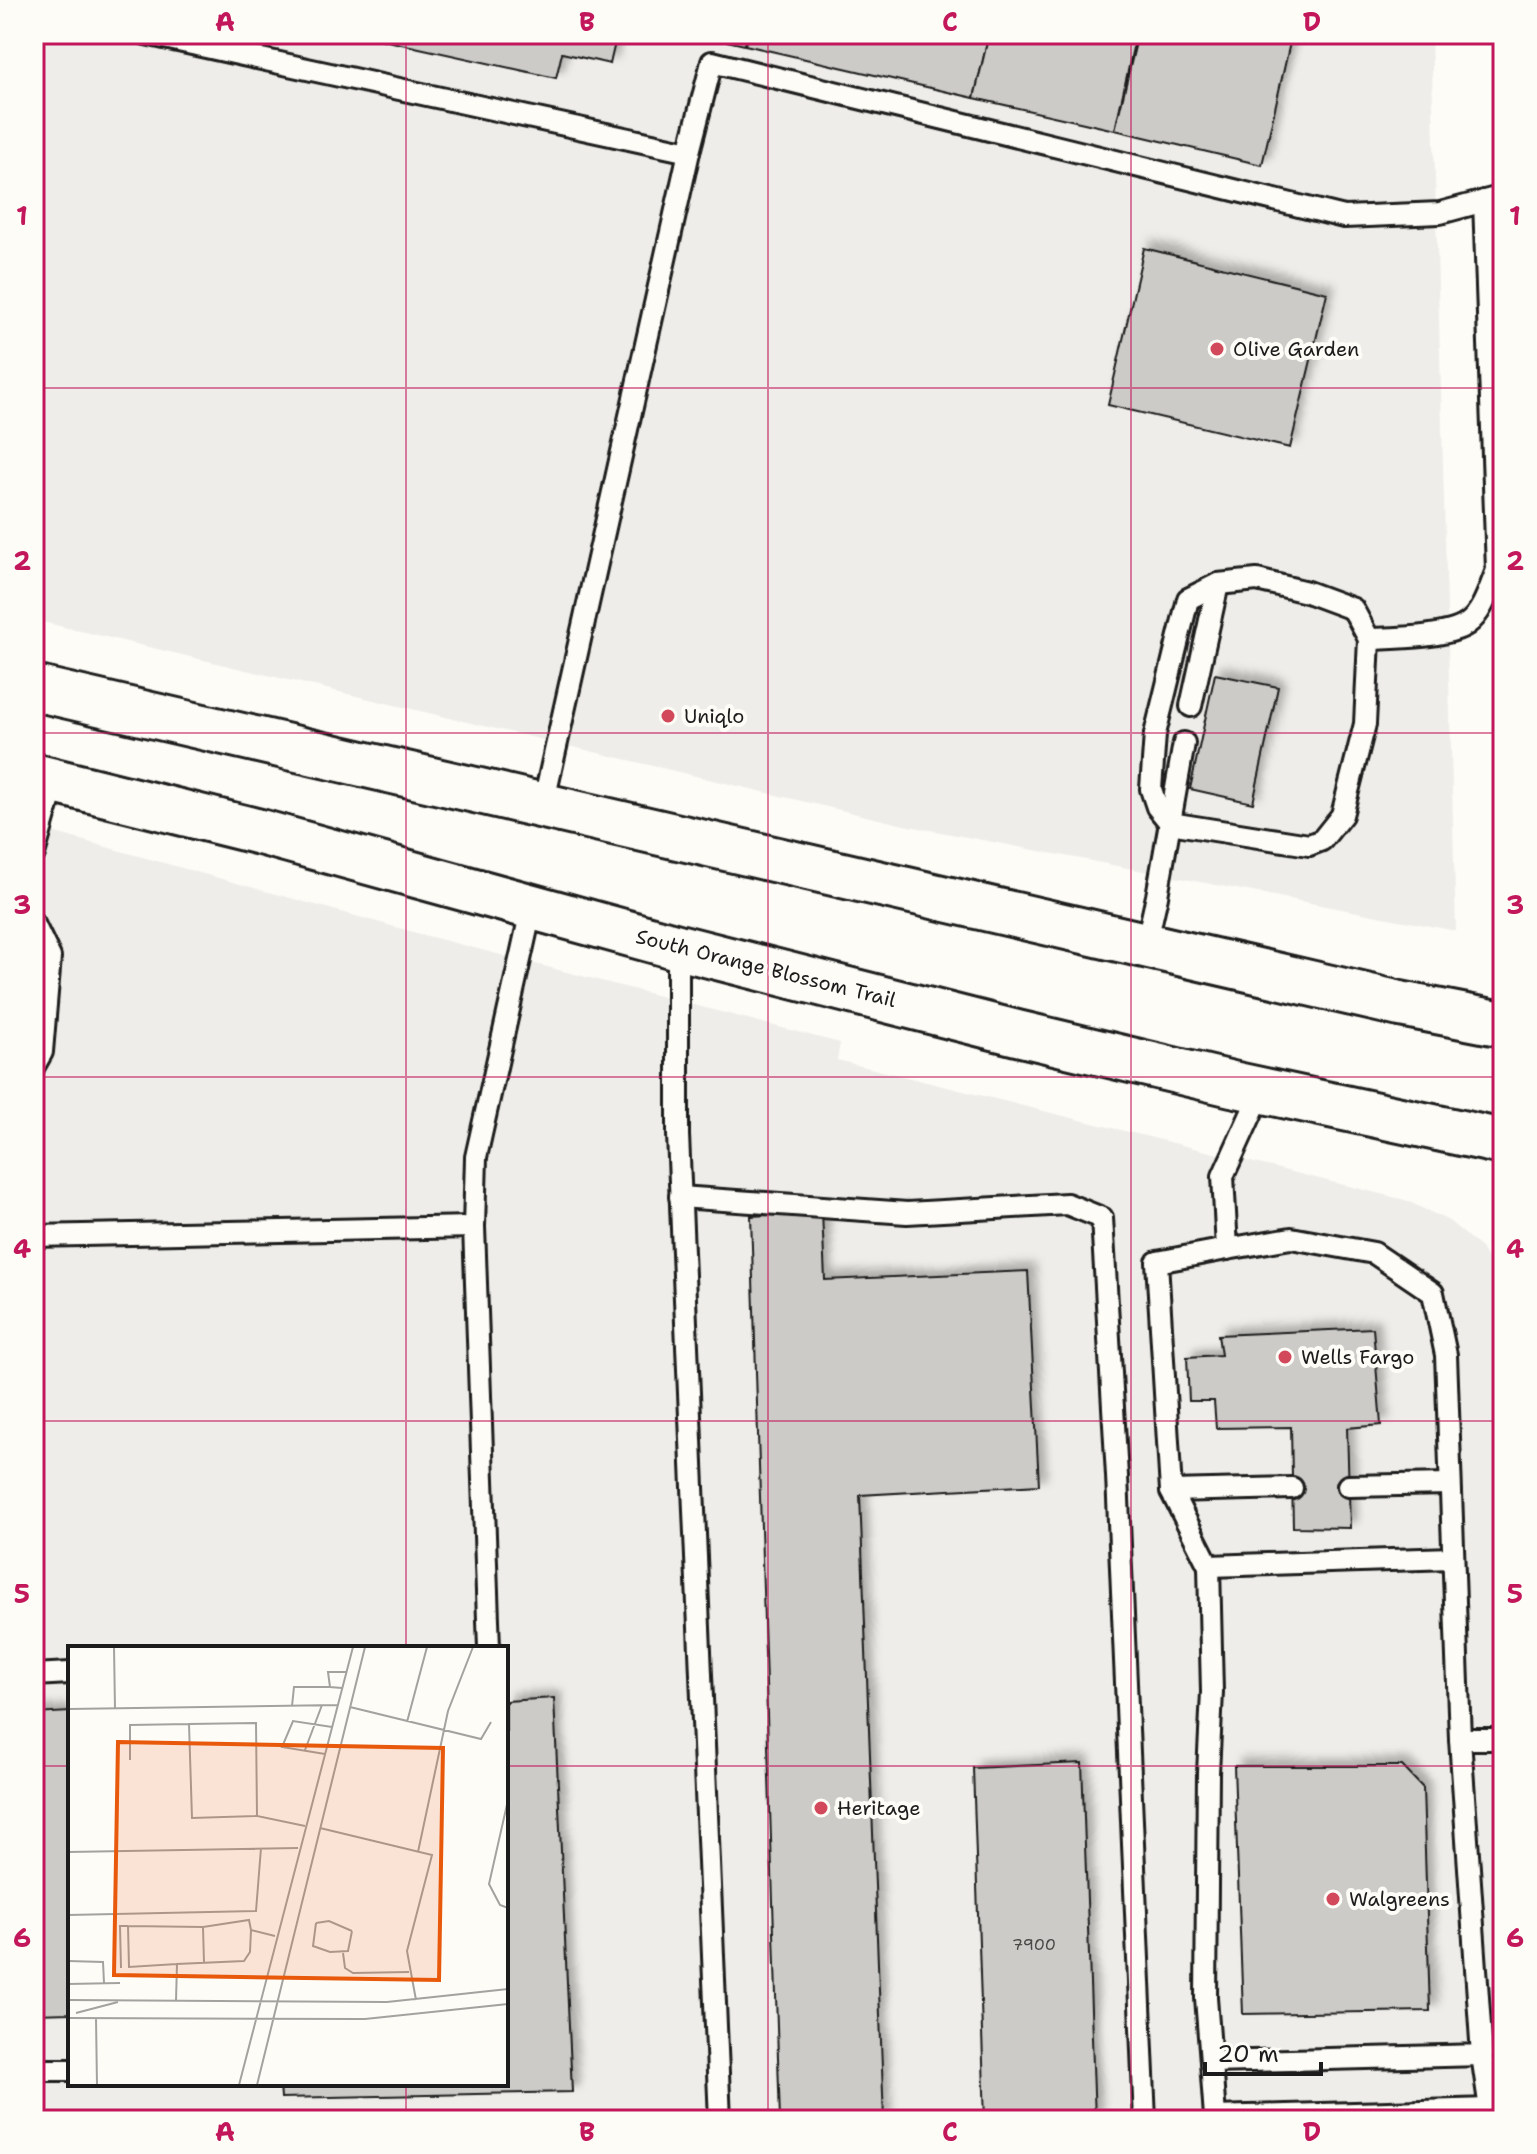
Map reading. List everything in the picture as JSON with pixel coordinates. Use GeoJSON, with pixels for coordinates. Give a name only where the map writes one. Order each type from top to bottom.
{"type":"FeatureCollection","features":[{"type":"Feature","properties":{"kind":"main road"},"geometry":{"type":"LineString","coordinates":[[34,688],[1400,1004],[1503,1024]]}},
{"type":"Feature","properties":{"kind":"main road","name":"South Orange Blossom Trail"},"geometry":{"type":"LineString","coordinates":[[44,779],[260,832],[678,947],[1017,1033],[1503,1142]]}},
{"type":"Feature","properties":{"kind":"lane"},"geometry":{"type":"LineString","coordinates":[[146,34],[689,152]]}},
{"type":"Feature","properties":{"kind":"lane"},"geometry":{"type":"LineString","coordinates":[[543,805],[689,152],[712,62],[1344,217],[1440,213],[1494,199],[1497,570],[1484,603],[1467,624],[1426,636],[1369,639]]}},
{"type":"Feature","properties":{"kind":"lane"},"geometry":{"type":"LineString","coordinates":[[1257,580],[1307,592],[1353,609],[1369,639],[1365,724],[1342,815],[1322,840],[1309,845],[1170,823],[1157,807],[1151,789],[1155,734],[1188,599],[1218,584],[1257,580]]}},
{"type":"Feature","properties":{"kind":"lane"},"geometry":{"type":"LineString","coordinates":[[1191,706],[1218,584]]}},
{"type":"Feature","properties":{"kind":"lane"},"geometry":{"type":"LineString","coordinates":[[1146,945],[1184,743]]}},
{"type":"Feature","properties":{"kind":"lane"},"geometry":{"type":"LineString","coordinates":[[34,854],[44,779]]}},
{"type":"Feature","properties":{"kind":"lane"},"geometry":{"type":"LineString","coordinates":[[489,1646],[474,1227],[476,1157],[532,906]]}},
{"type":"Feature","properties":{"kind":"lane"},"geometry":{"type":"LineString","coordinates":[[34,924],[50,957],[42,1052],[34,1066]]}},
{"type":"Feature","properties":{"kind":"lane"},"geometry":{"type":"LineString","coordinates":[[678,947],[680,1197],[720,2120]]}},
{"type":"Feature","properties":{"kind":"lane"},"geometry":{"type":"LineString","coordinates":[[1227,1249],[1223,1176],[1262,1090]]}},
{"type":"Feature","properties":{"kind":"lane"},"geometry":{"type":"LineString","coordinates":[[680,1197],[907,1213],[1067,1204],[1102,1218],[1117,1476],[1145,2120]]}},
{"type":"Feature","properties":{"kind":"lane"},"geometry":{"type":"LineString","coordinates":[[34,1236],[474,1227]]}},
{"type":"Feature","properties":{"kind":"lane"},"geometry":{"type":"LineString","coordinates":[[1291,1238],[1374,1253],[1433,1293],[1446,1355],[1450,1484],[1460,1739],[1482,2055],[1497,2109],[1215,2117],[1206,1998],[1208,1773],[1212,1692],[1209,1566],[1171,1491],[1157,1262],[1291,1238]]}},
{"type":"Feature","properties":{"kind":"lane"},"geometry":{"type":"LineString","coordinates":[[1348,1486],[1450,1484]]}},
{"type":"Feature","properties":{"kind":"lane"},"geometry":{"type":"LineString","coordinates":[[1171,1491],[1292,1488]]}},
{"type":"Feature","properties":{"kind":"lane"},"geometry":{"type":"LineString","coordinates":[[1209,1566],[1452,1558]]}},
{"type":"Feature","properties":{"kind":"lane"},"geometry":{"type":"LineString","coordinates":[[34,1675],[68,1673]]}},
{"type":"Feature","properties":{"kind":"lane"},"geometry":{"type":"LineString","coordinates":[[1460,1739],[1503,1739]]}},
{"type":"Feature","properties":{"kind":"lane"},"geometry":{"type":"LineString","coordinates":[[1211,2062],[1482,2055]]}},
{"type":"Feature","properties":{"kind":"lane"},"geometry":{"type":"LineString","coordinates":[[34,2070],[68,2070]]}},
{"type":"Feature","properties":{"kind":"shaded area"},"geometry":{"type":"Polygon","coordinates":[[[34,34],[1431,34],[1456,931],[904,825],[34,620],[34,34]]]}},
{"type":"Feature","properties":{"kind":"shaded area"},"geometry":{"type":"Polygon","coordinates":[[[34,827],[424,935],[840,1043],[837,1060],[1405,1200],[1449,1221],[1481,1248],[1503,1285],[1503,2120],[34,2120],[34,827]]]}},
{"type":"Feature","properties":{"kind":"building"},"geometry":{"type":"Polygon","coordinates":[[[385,34],[617,34],[610,64],[562,53],[556,78],[383,40],[385,34]]]}},
{"type":"Feature","properties":{"kind":"building"},"geometry":{"type":"Polygon","coordinates":[[[696,34],[748,34],[745,45],[696,34]]]}},
{"type":"Feature","properties":{"kind":"building"},"geometry":{"type":"Polygon","coordinates":[[[748,34],[989,34],[974,98],[745,45],[748,34]]]}},
{"type":"Feature","properties":{"kind":"building"},"geometry":{"type":"Polygon","coordinates":[[[989,34],[1136,34],[1115,130],[974,98],[989,34]]]}},
{"type":"Feature","properties":{"kind":"building"},"geometry":{"type":"Polygon","coordinates":[[[1138,34],[1292,34],[1262,165],[1115,130],[1138,34]]]}},
{"type":"Feature","properties":{"kind":"building","name":"Olive Garden"},"geometry":{"type":"Polygon","coordinates":[[[1144,248],[1327,293],[1290,448],[1108,405],[1144,248]]]}},
{"type":"Feature","properties":{"kind":"building"},"geometry":{"type":"Polygon","coordinates":[[[1215,674],[1278,687],[1253,803],[1190,789],[1215,674]]]}},
{"type":"Feature","properties":{"kind":"building","name":"Heritage"},"geometry":{"type":"Polygon","coordinates":[[[822,1212],[825,1280],[1028,1271],[1039,1485],[860,1495],[884,2120],[780,2120],[751,1216],[822,1212]]]}},
{"type":"Feature","properties":{"kind":"building"},"geometry":{"type":"Polygon","coordinates":[[[1373,1328],[1381,1425],[1347,1428],[1350,1528],[1293,1527],[1291,1427],[1216,1428],[1214,1401],[1189,1401],[1187,1357],[1221,1355],[1218,1335],[1373,1328]]]}},
{"type":"Feature","properties":{"kind":"building"},"geometry":{"type":"Polygon","coordinates":[[[554,1698],[572,2092],[281,2098],[280,2086],[508,2086],[508,1701],[554,1698]]]}},
{"type":"Feature","properties":{"kind":"building"},"geometry":{"type":"Polygon","coordinates":[[[68,1712],[68,2013],[34,2014],[34,1714],[68,1712]]]}},
{"type":"Feature","properties":{"kind":"building","name":"Heritage"},"geometry":{"type":"Polygon","coordinates":[[[1082,1763],[1095,2120],[985,2120],[973,1768],[1082,1763]]]}},
{"type":"Feature","properties":{"kind":"building","name":"Walgreens"},"geometry":{"type":"Polygon","coordinates":[[[1234,1766],[1402,1766],[1423,1788],[1430,2011],[1243,2014],[1234,1766]]]}},
{"type":"Feature","properties":{"kind":"place","name":"Olive Garden"},"geometry":{"type":"Point","coordinates":[1217,349]}},
{"type":"Feature","properties":{"kind":"place","name":"Uniqlo"},"geometry":{"type":"Point","coordinates":[668,716]}},
{"type":"Feature","properties":{"kind":"place","name":"Wells Fargo"},"geometry":{"type":"Point","coordinates":[1285,1357]}},
{"type":"Feature","properties":{"kind":"place","name":"Heritage"},"geometry":{"type":"Point","coordinates":[821,1808]}},
{"type":"Feature","properties":{"kind":"place","name":"Walgreens"},"geometry":{"type":"Point","coordinates":[1333,1899]}}]}
